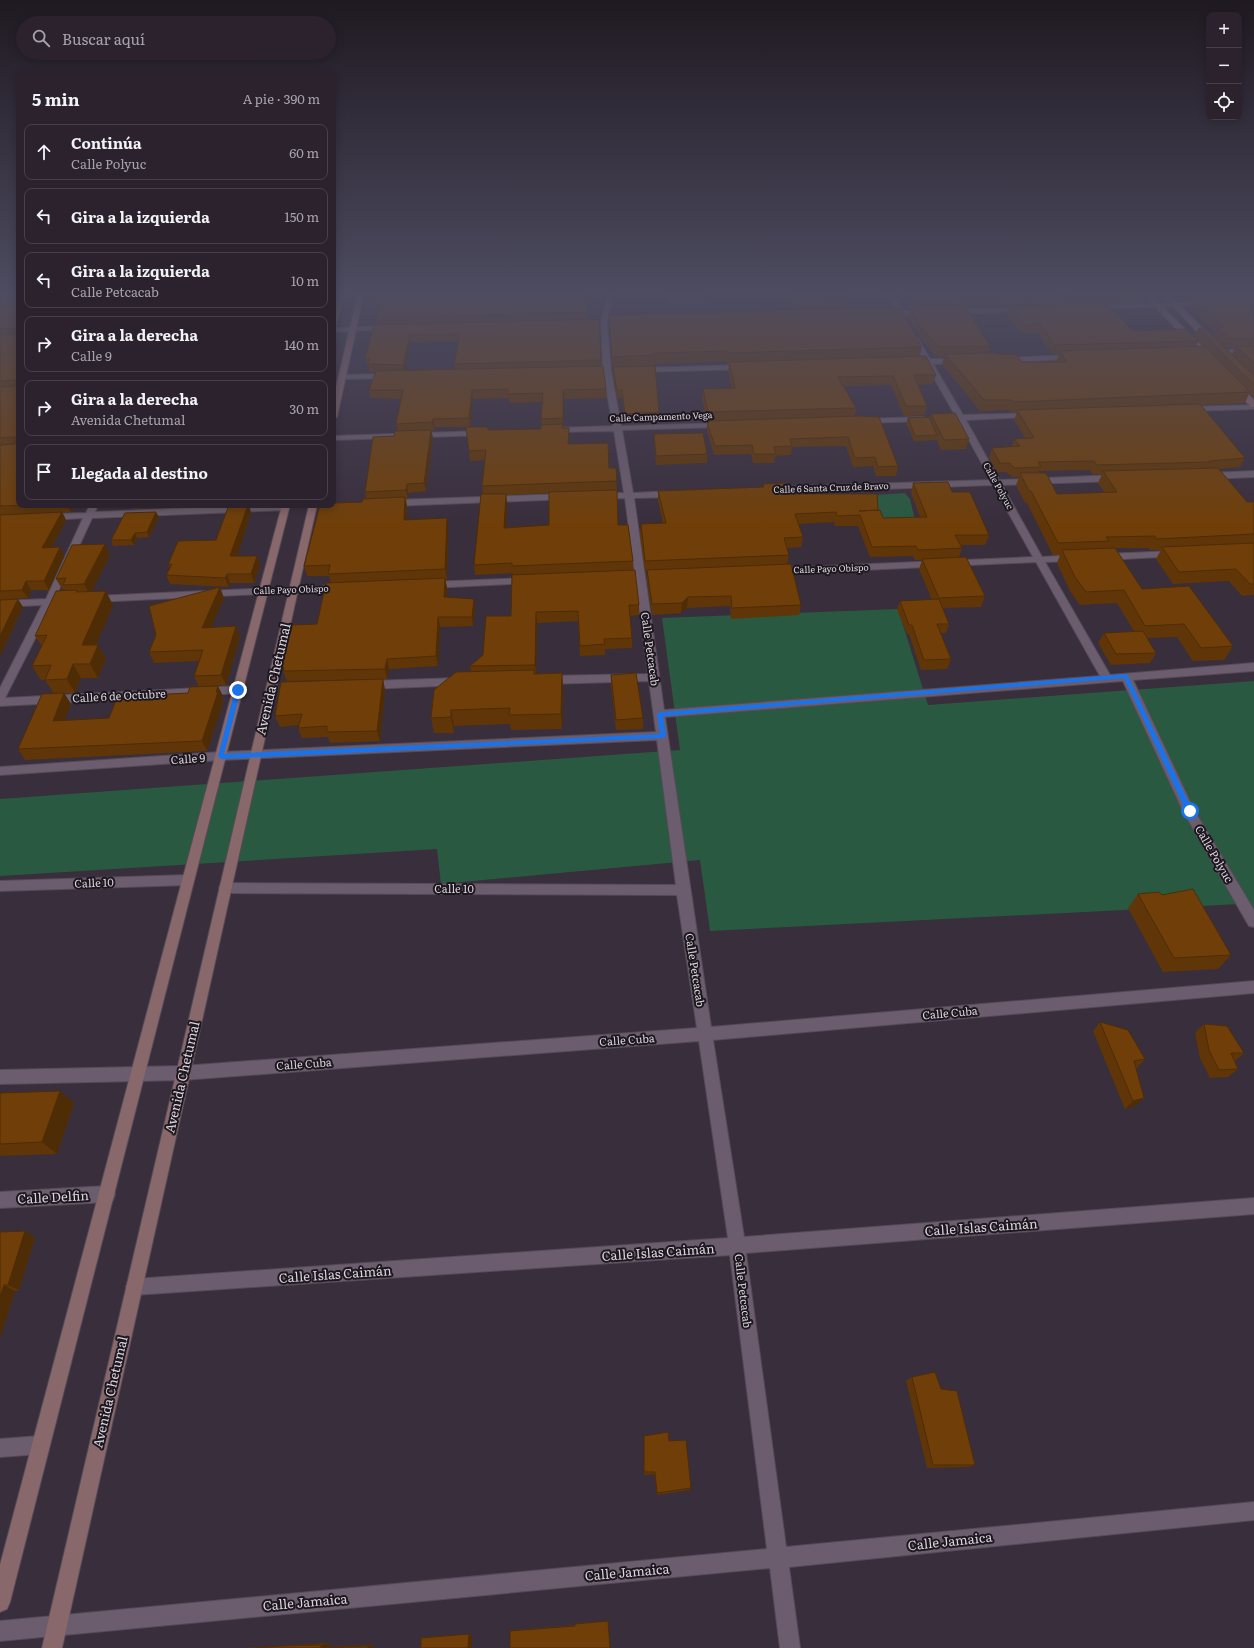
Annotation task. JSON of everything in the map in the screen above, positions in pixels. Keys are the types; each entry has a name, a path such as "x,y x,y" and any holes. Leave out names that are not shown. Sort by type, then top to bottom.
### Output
{"main road":[{"path":"336,403 344,370"},
{"path":"1234,384 1254,406"},
{"path":"0,1602 285,508"},
{"name":"Avenida Chetumal","path":"52,1648 225,888 256,756 275,687 293,590 314,508"}],"street":[{"name":"Calle Petcacab","path":"607,370 629,495 683,890 737,1246 790,1648"},
{"name":"Calle Polyuc","path":"932,370 961,418 1039,560 1107,678"},
{"path":"342,377 397,376"},
{"path":"1175,410 1254,406"},
{"path":"857,421 1040,415"},
{"name":"Calle Campamento Vega","path":"547,431 730,425"},
{"path":"336,438 491,432"},
{"path":"1202,476 1254,474"},
{"name":"Calle 6 Santa Cruz de Bravo","path":"765,490 1123,478"},
{"path":"589,497 685,493"},
{"path":"384,504 574,497"},
{"path":"0,698 49,602 92,508"},
{"path":"37,517 242,508"},
{"path":"1095,557 1182,553"},
{"name":"Calle Payo Obispo","path":"767,571 1079,558"},
{"path":"419,585 537,580"},
{"name":"Calle Payo Obispo","path":"0,604 348,588"},
{"path":"660,714 1254,667"},
{"name":"Calle Polyuc","path":"1126,676 1190,811 1254,922"},
{"path":"535,680 655,677"},
{"path":"359,685 471,682"},
{"name":"Calle 6 de Octubre","path":"0,702 238,690"},
{"name":"Calle 9","path":"0,771 221,756 256,756 663,736"},
{"name":"Calle 10","path":"0,886 188,880"},
{"name":"Calle 10","path":"225,888 683,890"},
{"name":"Calle Cuba","path":"0,1077 183,1072 704,1034 1254,988"},
{"name":"Calle Delfin","path":"0,1200 106,1194"},
{"name":"Calle Islas Caimán","path":"134,1287 737,1246 1254,1206"},
{"path":"0,1448 40,1445"},
{"name":"Calle Jamaica","path":"0,1631 777,1558 1254,1510"}],"green space":[{"path":"905,493 910,499 915,520 885,521 873,508 876,495"},
{"path":"898,609 928,705 1254,681 1254,926 1240,904 710,931 700,860 441,884 437,849 0,876 0,799 680,750 662,618"}],"building":[{"path":"0,370 16,370 16,385 15,380 0,381"},
{"path":"604,370 606,389 563,390 563,418 541,419 543,393 508,394 508,389 472,390 469,418 433,419 432,422 396,424 403,390 369,390 376,371"},
{"path":"614,370 655,370 659,412 625,414 622,390 617,390"},
{"path":"731,370 933,370 936,375 914,375 927,406 906,406 893,376 838,377 856,408 708,412 703,389 735,388"},
{"path":"958,370 1228,370 1250,392 1014,402 1012,400 984,400"},
{"path":"1239,370 1248,370 1254,376 1254,385"},
{"path":"16,385 16,439 15,437 0,438 0,387"},
{"path":"1200,404 1245,458 1209,461 1210,462 1097,465 1094,461 1038,462 1041,467 1015,468 1009,463 1000,463 992,449 1020,446 1014,439 1034,438 1017,410"},
{"path":"955,413 969,439 944,440 931,414"},
{"path":"860,416 879,417 898,466 878,467 875,457 855,458 848,437 790,439 792,446 774,447 776,454 754,454 752,445 715,446 707,423 710,421"},
{"path":"929,417 937,435 915,436 908,418"},
{"path":"563,424 562,428 569,428 568,444 608,443 609,468 616,468 617,481 482,486 486,450 469,451 466,427 488,427 488,430 541,429 541,425"},
{"path":"431,430 424,483 407,484 406,490 365,492 373,437 394,436 395,431"},
{"path":"703,433 707,454 656,456 654,434"},
{"path":"16,439 16,506 0,506 0,445 15,444"},
{"path":"1218,468 1247,502 1254,502 1254,534 1156,539 1155,536 1106,537 1109,541 1058,543 1020,473 1046,473 1057,494 1117,492 1103,471"},
{"path":"948,482 952,492 970,492 989,535 955,535 962,548 918,550 916,546 872,547 860,515 837,516 836,512 795,514 803,537 784,538 789,555 645,561 641,524 666,523 658,491 764,487 763,484 784,483 788,494 877,494 878,510 859,511 880,510 883,518 927,517 913,483"},
{"path":"617,490 618,525 628,525 633,561 512,566 512,563 474,565 481,494 506,494 504,528 549,525 549,492"},
{"path":"405,497 404,520 447,518 445,569 328,574 330,565 304,566 319,508 336,508 336,503 362,502 363,499"},
{"path":"228,508 247,508 230,556 257,556 251,574 227,574 225,578 166,575 172,564 168,565 178,541 216,540"},
{"path":"62,512 42,548 60,547 44,581 26,581 22,590 0,591 0,515"},
{"path":"156,512 147,532 135,533 131,540 111,540 125,513"},
{"path":"1254,543 1254,584 1250,584 1236,569 1179,572 1162,547"},
{"path":"105,544 84,584 63,585 66,578 56,579 72,545"},
{"path":"1115,548 1142,589 1189,586 1233,646 1201,648 1184,624 1145,626 1124,590 1086,592 1075,577 1062,550"},
{"path":"966,557 985,596 939,598 922,559"},
{"path":"791,564 801,605 732,608 731,596 688,597 682,603 652,604 647,570"},
{"path":"635,570 639,605 629,605 632,638 604,639 605,644 580,646 578,611 536,612 535,665 470,666 483,655 486,616 511,616 512,575"},
{"path":"445,578 444,597 474,599 472,617 438,617 436,656 387,659 385,669 283,671 284,667 282,668 291,625 317,624 326,583"},
{"path":"220,587 202,628 236,626 221,675 194,676 203,650 149,652 156,635 149,606"},
{"path":"77,590 76,592 106,591 82,645 98,645 90,664 73,664 67,679 45,680 51,665 32,666 47,635 35,636 56,591"},
{"path":"18,599 0,636 0,600"},
{"path":"939,599 949,624 937,624 951,659 924,660 912,625 909,625 900,601"},
{"path":"1143,631 1156,653 1116,654 1104,633"},
{"path":"534,670 534,674 562,673 561,714 509,715 510,708 451,710 451,717 431,718 434,690 456,672"},
{"path":"636,673 643,718 616,720 611,675"},
{"path":"383,679 377,731 327,732 327,726 298,728 302,714 275,716 281,682"},
{"path":"218,686 216,692 218,692 202,741 18,749 42,694 64,693 53,721 109,718 117,698 167,696 168,694 188,693 190,687"},
{"path":"1193,889 1231,955 1174,958 1138,894 1159,892 1162,895"},
{"path":"1100,1022 1128,1030 1145,1059 1134,1061 1144,1098 1133,1101"},
{"path":"1204,1024 1227,1026 1244,1053 1231,1053 1238,1069 1219,1070 1209,1050"},
{"path":"60,1091 42,1142 0,1144 0,1093"},
{"path":"25,1231 8,1285 4,1285 0,1297 0,1232"},
{"path":"935,1372 941,1389 957,1391 975,1465 933,1465 912,1377"},
{"path":"668,1432 669,1441 686,1440 691,1488 657,1493 655,1472 644,1472 644,1436"},
{"path":"608,1621 610,1648 510,1648 510,1631 575,1626 575,1624"},
{"path":"469,1634 468,1648 421,1648 421,1638"},
{"path":"321,1645 321,1648 256,1648 281,1646"},
{"path":"368,1646 368,1648 323,1648"}],"route":[{"path":"238,690 221,756 256,756 663,736 660,714 1126,676 1190,811"}]}
